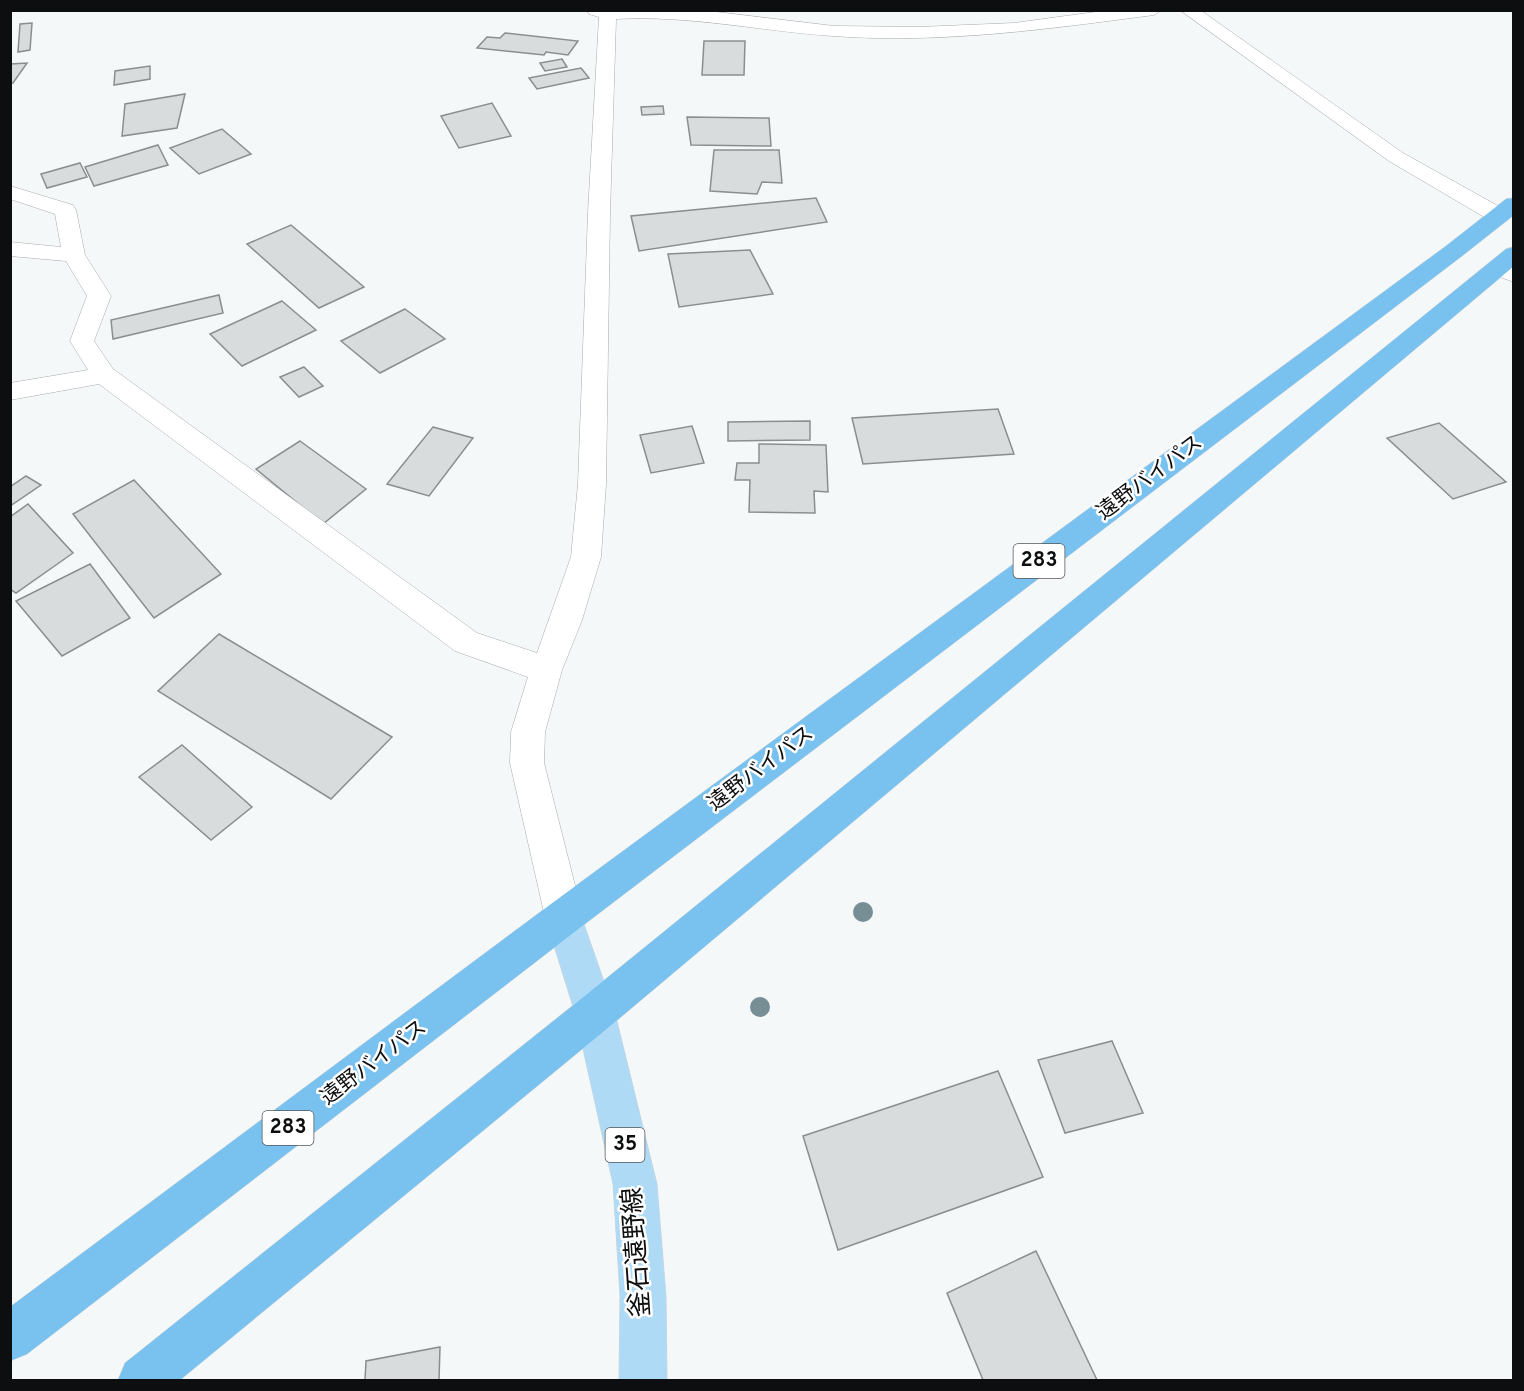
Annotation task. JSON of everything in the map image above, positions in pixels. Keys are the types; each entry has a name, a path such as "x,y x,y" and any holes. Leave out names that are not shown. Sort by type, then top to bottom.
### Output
{"highway":[{"name":"遠野バイパス","path":"10,1337 564,916 1506,210"},
{"path":"142,1380 595,1013 1508,266"}],"main road":[{"name":"釜石遠野線","path":"564,916 595,1013 635,1184 643,1296 643,1380"}],"street":[{"path":"564,916 527,763 528,732 546,670 566,620 586,557 592,484 604,12 648,12 742,19 834,31 920,32 1014,28 1154,10"},
{"path":"1188,10 1396,157 1506,210"},
{"path":"10,192 65,210 74,255 99,297 82,341 104,375 465,642 546,670"},
{"path":"10,249 74,255"},
{"path":"10,392 104,375"}],"building":[{"path":"32,23 30,50 18,52 20,24"},
{"path":"505,33 578,41 568,55 546,52 544,55 477,48 487,37 500,38"},
{"path":"704,41 745,41 744,75 702,75"},
{"path":"562,59 567,67 545,71 540,63"},
{"path":"27,63 13,83 10,83 10,64"},
{"path":"150,66 150,79 114,85 115,71"},
{"path":"581,68 589,78 537,89 529,78"},
{"path":"185,94 177,128 122,136 125,104"},
{"path":"492,103 511,136 459,148 441,116"},
{"path":"663,106 664,114 642,115 641,107"},
{"path":"687,117 769,118 771,146 691,145"},
{"path":"222,129 251,154 199,174 170,148"},
{"path":"158,145 168,165 94,186 85,167"},
{"path":"714,150 779,150 782,183 762,182 757,194 710,191"},
{"path":"80,163 87,177 47,188 41,174"},
{"path":"816,198 827,222 639,251 631,216"},
{"path":"291,225 364,287 319,308 247,244"},
{"path":"750,250 773,294 679,307 668,254"},
{"path":"219,295 223,313 113,339 111,320"},
{"path":"282,301 316,330 242,366 210,334"},
{"path":"405,309 445,339 380,373 341,341"},
{"path":"304,367 323,386 299,397 280,377"},
{"path":"998,409 1014,454 863,464 852,418"},
{"path":"810,421 810,440 728,441 728,422"},
{"path":"1439,423 1506,482 1453,499 1387,438"},
{"path":"692,426 704,463 651,473 640,435"},
{"path":"433,427 473,438 429,496 387,484"},
{"path":"300,441 366,489 323,524 256,469"},
{"path":"759,444 826,445 828,492 814,491 815,513 749,512 750,480 735,480 737,463 759,463"},
{"path":"26,476 41,485 10,506 10,487"},
{"path":"134,480 221,574 154,618 73,514"},
{"path":"28,504 73,553 16,593 10,589 10,517"},
{"path":"90,564 130,618 62,656 16,601"},
{"path":"219,634 392,737 331,799 158,691"},
{"path":"182,745 252,807 211,840 139,777"},
{"path":"1112,1041 1143,1113 1065,1133 1038,1060"},
{"path":"998,1071 1043,1177 838,1250 803,1136"},
{"path":"1036,1251 1097,1380 983,1380 947,1293"},
{"path":"440,1347 439,1380 365,1380 366,1361"}]}
